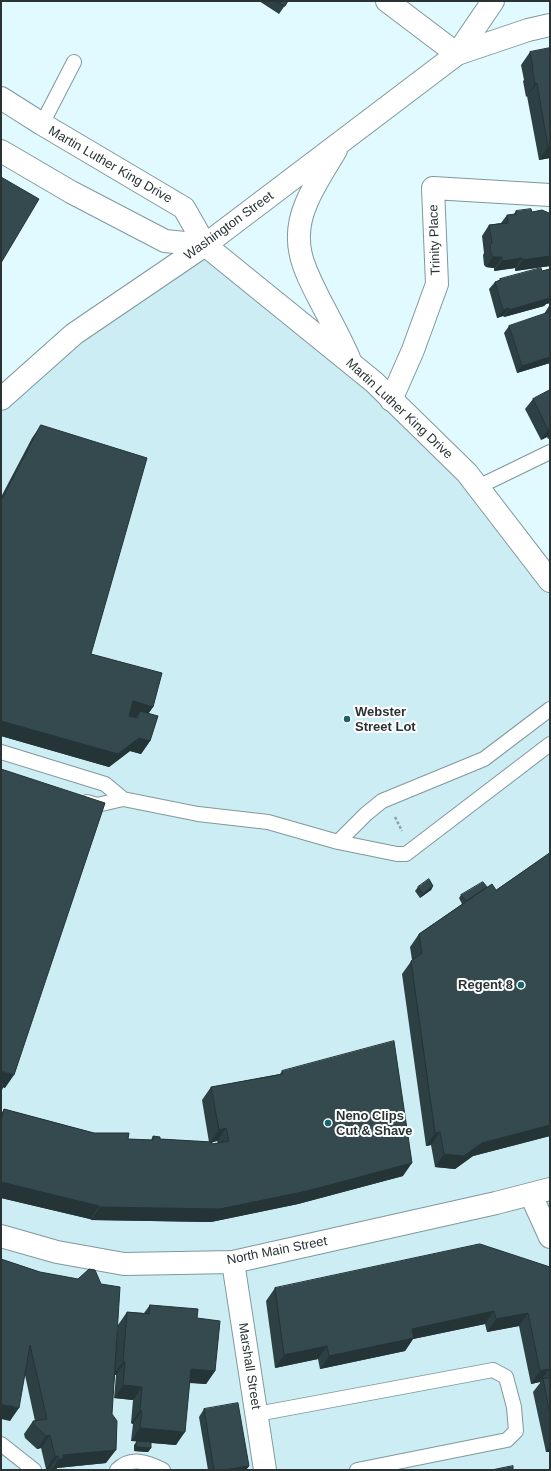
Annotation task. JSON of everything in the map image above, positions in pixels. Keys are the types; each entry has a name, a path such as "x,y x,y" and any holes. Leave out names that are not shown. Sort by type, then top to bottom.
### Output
{"main road":[{"path":"387,1 457,54"},
{"path":"457,54 493,1"},
{"path":"457,54 528,30 550,25"},
{"name":"Washington Street","path":"1,399 74,334 205,245 457,54"},
{"name":"Martin Luther King Drive","path":"1,98 184,208 205,245 374,382 467,473 548,574"},
{"path":"340,143 306,204 301,222 299,244 306,273 354,366"},
{"path":"1,151 71,192 165,241 205,245"},
{"name":"Trinity Place","path":"392,400 421,331 437,284 433,188 550,195"},
{"path":"540,1192 550,1237"},
{"name":"North Main Street","path":"1,1236 57,1252 124,1264 233,1262 540,1192"},
{"name":"Marshall Street","path":"233,1262 265,1470"}],"lane":[{"path":"42,124 74,62"},
{"path":"478,487 550,452"},
{"path":"338,842 366,814 382,801 484,759 550,709"},
{"path":"1,752 105,784 123,798 198,814 268,822 338,842 397,854 406,854 550,744"},
{"path":"75,798 97,805 123,798"},
{"path":"256,1414 493,1370 506,1377 514,1407 516,1431 508,1440 357,1470"},
{"path":"1,1444 34,1470"},
{"path":"117,1470 123,1464 131,1461 152,1464 163,1470"}],"path":[{"path":"393,814 402,831"}],"shaded area":[{"path":"205,245 374,382 550,580 550,1470 1,1470 1,399"}],"building":[{"path":"276,1 288,1 285,6"},
{"path":"550,48 550,147 548,147 530,52"},
{"path":"1,177 39,199 1,263"},
{"path":"531,209 532,212 542,210 549,213 550,256 502,261 502,257 493,257 491,254 490,245 492,243 489,225 508,223 507,215 516,214 516,211"},
{"path":"541,268 542,271 550,269 550,298 509,310 509,308 503,310 495,282 501,280 500,279"},
{"path":"550,312 550,357 522,366 509,326"},
{"path":"550,390 550,429 548,430 533,399"},
{"path":"41,425 147,458 91,654 162,673 153,707 133,701 129,716 137,718 140,711 158,716 150,741 139,738 118,754 1,721 1,501"},
{"path":"1,769 105,803 14,1075 1,1071"},
{"path":"550,853 550,1125 482,1143 464,1156 444,1154 440,1132 435,1133 411,961 422,953 419,934 492,884 496,890"},
{"path":"429,879 433,886 423,894 418,887"},
{"path":"483,882 487,887 466,901 461,895"},
{"path":"394,1041 412,1163 307,1191 220,1209 100,1207 1,1182 1,1121 4,1109 94,1133 129,1133 128,1139 153,1140 153,1136 160,1137 160,1139 212,1142 212,1144 229,1141 226,1128 219,1130 211,1087 283,1074 282,1071"},
{"path":"1,1082 4,1083 1,1092"},
{"path":"480,1244 550,1267 550,1375 549,1369 540,1371 528,1313 496,1319 494,1311 412,1329 414,1338 329,1356 327,1346 284,1355 275,1288"},
{"path":"1,1259 40,1272 78,1279 89,1269 95,1270 101,1284 120,1287 112,1414 117,1421 116,1450 63,1455 63,1459 59,1459 58,1456 55,1456 50,1435 46,1436 34,1425 33,1421 47,1419 30,1345 19,1408 1,1404"},
{"path":"150,1305 198,1309 197,1318 220,1321 215,1371 191,1369 185,1432 140,1428 142,1387 123,1385 125,1362 123,1362 127,1312 149,1314"},
{"path":"550,1378 550,1415 543,1379"},
{"path":"238,1403 249,1466 225,1470 214,1470 204,1409"},
{"path":"137,1441 151,1442 151,1448 136,1447"},
{"path":"513,1466 513,1470 492,1470"}],"place":[{"name":"Webster Street Lot","path":"347,719"},
{"name":"Regent 8","path":"521,985"},
{"name":"Neno Clips Cut & Shave","path":"328,1123"}]}
